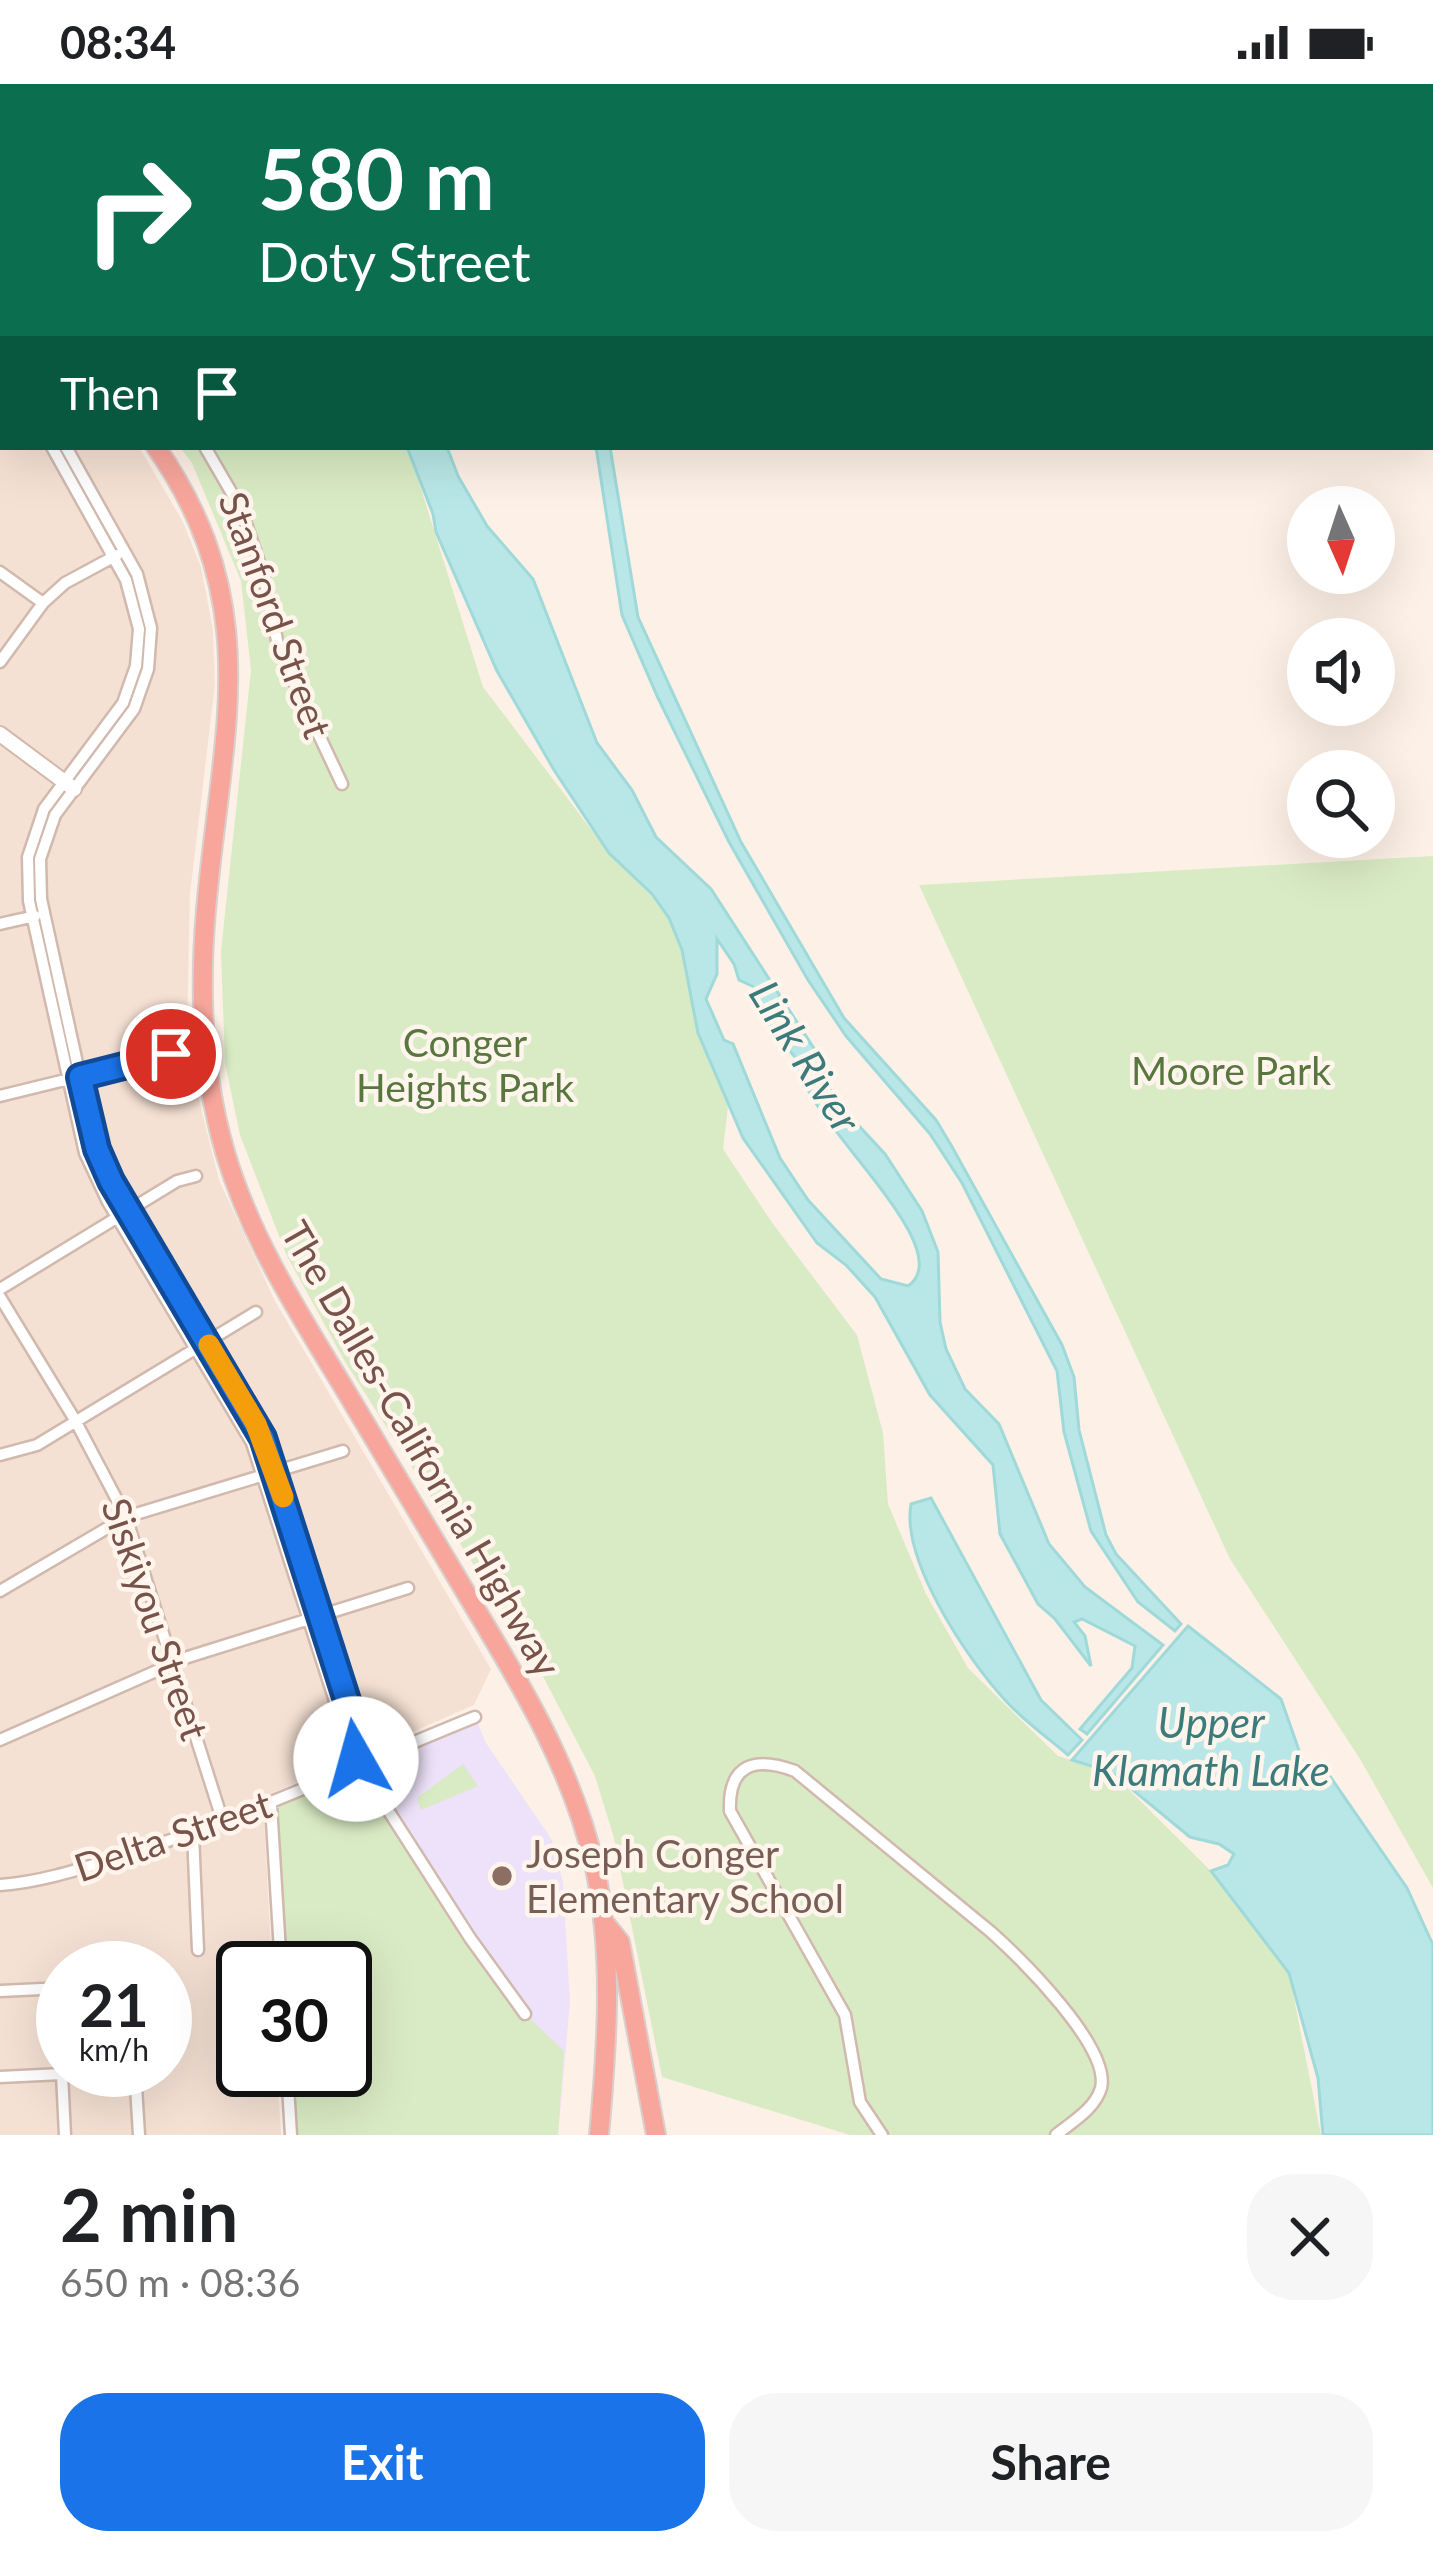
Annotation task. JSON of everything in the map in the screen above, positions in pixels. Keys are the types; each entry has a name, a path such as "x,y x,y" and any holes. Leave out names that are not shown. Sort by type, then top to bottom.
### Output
{"highway":[{"name":"The Dalles-California Highway","path":"158,450 202,528 218,576 229,644 227,738 203,971 206,1062 225,1151 271,1267 537,1712 573,1795 589,1847 603,1922 607,2002 599,2135"},
{"path":"603,1922 620,1942 656,2135"}],"street":[{"path":"54,450 119,554"},
{"path":"67,450 119,554 137,617 136,666 117,714 69,785 44,809 31,841 26,872 74,1079 123,1215 201,1345 256,1424 350,1749 391,1819 525,2014"},
{"name":"Stanford Street","path":"207,450 242,509 264,577 279,650 342,784"},
{"path":"0,662 43,604 65,584 119,554"},
{"path":"0,572 43,604"},
{"path":"0,734 69,785"},
{"path":"0,924 38,915"},
{"path":"0,1096 171,1054"},
{"path":"0,1293 177,1181 196,1176"},
{"name":"Siskiyou Street","path":"0,1293 126,1517 223,1822"},
{"path":"0,1455 37,1445 256,1312"},
{"path":"0,1592 126,1517 343,1451"},
{"path":"0,1740 173,1664 408,1588"},
{"name":"Delta Street","path":"0,1885 44,1880 193,1834 476,1717"},
{"path":"882,2135 860,2102 845,2015 730,1811 729,1791 752,1763 772,1762 795,1771 991,1931 1059,2005 1099,2060 1102,2074 1094,2104 1056,2135"},
{"path":"271,1805 279,1941"},
{"path":"193,1834 198,1950"},
{"path":"0,1991 36,1989"},
{"path":"0,2077 62,2074 65,2135"},
{"path":"137,2097 139,2135"},
{"path":"289,2097 291,2135"}],"shaded area":[{"path":"0,450 141,450 183,522 201,567 213,630 215,684 190,894 187,1026 197,1092 219,1180 275,1301 491,1669 474,1705 263,1797 271,1941 216,1941 216,2097 279,2097 281,2135 0,2135"},
{"path":"475,1717 486,1743 552,1840 563,1883 570,2002 558,2135 372,2078 372,1941 347,1941 350,1768"}],"green space":[{"name":"Conger Heights Park","path":"182,450 409,450 483,687 609,853 663,907 682,950 698,1033 728,1107 723,1149 857,1335 883,1433 888,1504 926,1594 968,1668 1058,1756 1111,1772 1211,1871 1289,1973 1321,2135 850,2135 662,2077 614,1838 595,1776 537,1665 344,1360 286,1254 240,1135 225,1063 221,951 251,670 241,581"},
{"name":"Moore Park","path":"1433,856 1433,1888 1360,1759 1230,1559 919,885"},
{"path":"361,1763 525,2014 564,2051 558,2135 291,2135 289,2097 372,2097 372,1941 279,1941 271,1805"},
{"path":"463,1764 478,1786 421,1810 417,1798"}],"water":[{"name":"Link River","path":"408,450 448,450 487,526 533,579 597,743 632,790 656,837 711,889 815,1050 834,1099 885,1154 922,1211 938,1252 940,1322 946,1349 965,1389 999,1424 1049,1544 1085,1587 1163,1645 1087,1734 1080,1729 1132,1668 1135,1646 1082,1619 1074,1622 1085,1636 1091,1666 1038,1604 1000,1534 993,1465 930,1395 875,1297 846,1265 817,1243 743,1138 698,1033 682,950 669,918 652,894 609,853 554,770 497,671 436,532","holes":["717,939 739,980 754,987 767,1023 799,1062 805,1085 914,1242 919,1268 908,1286 881,1279 808,1200 780,1158 733,1044 724,1040 706,999 717,974"]},
{"path":"596,450 610,450 638,617 741,842 844,1018 936,1120 1062,1345 1074,1377 1079,1430 1106,1535 1116,1554 1181,1624 1175,1631 1138,1602 1091,1531 1064,1432 1057,1371 962,1183 930,1134 846,1036 808,980 729,842 622,615"},
{"path":"931,1498 1041,1700 1082,1740 1068,1755 1005,1700 940,1608 926,1580 911,1527 911,1504"},
{"name":"Upper Klamath Lake","path":"1188,1626 1281,1699 1310,1782 1327,1772 1407,1888 1433,1945 1433,2135 1323,2135 1318,2078 1289,1973 1211,1871 1228,1865 1234,1854 1219,1844 1190,1837 1111,1772 1072,1760"}],"slow traffic":[{"path":"209,1345 256,1424 283,1497"}],"place":[{"name":"Joseph Conger Elementary School","path":"502,1876"}],"route":[{"path":"171,1054 80,1077 92,1132 111,1181 263,1438 361,1744 361,1763 356,1759"}]}
